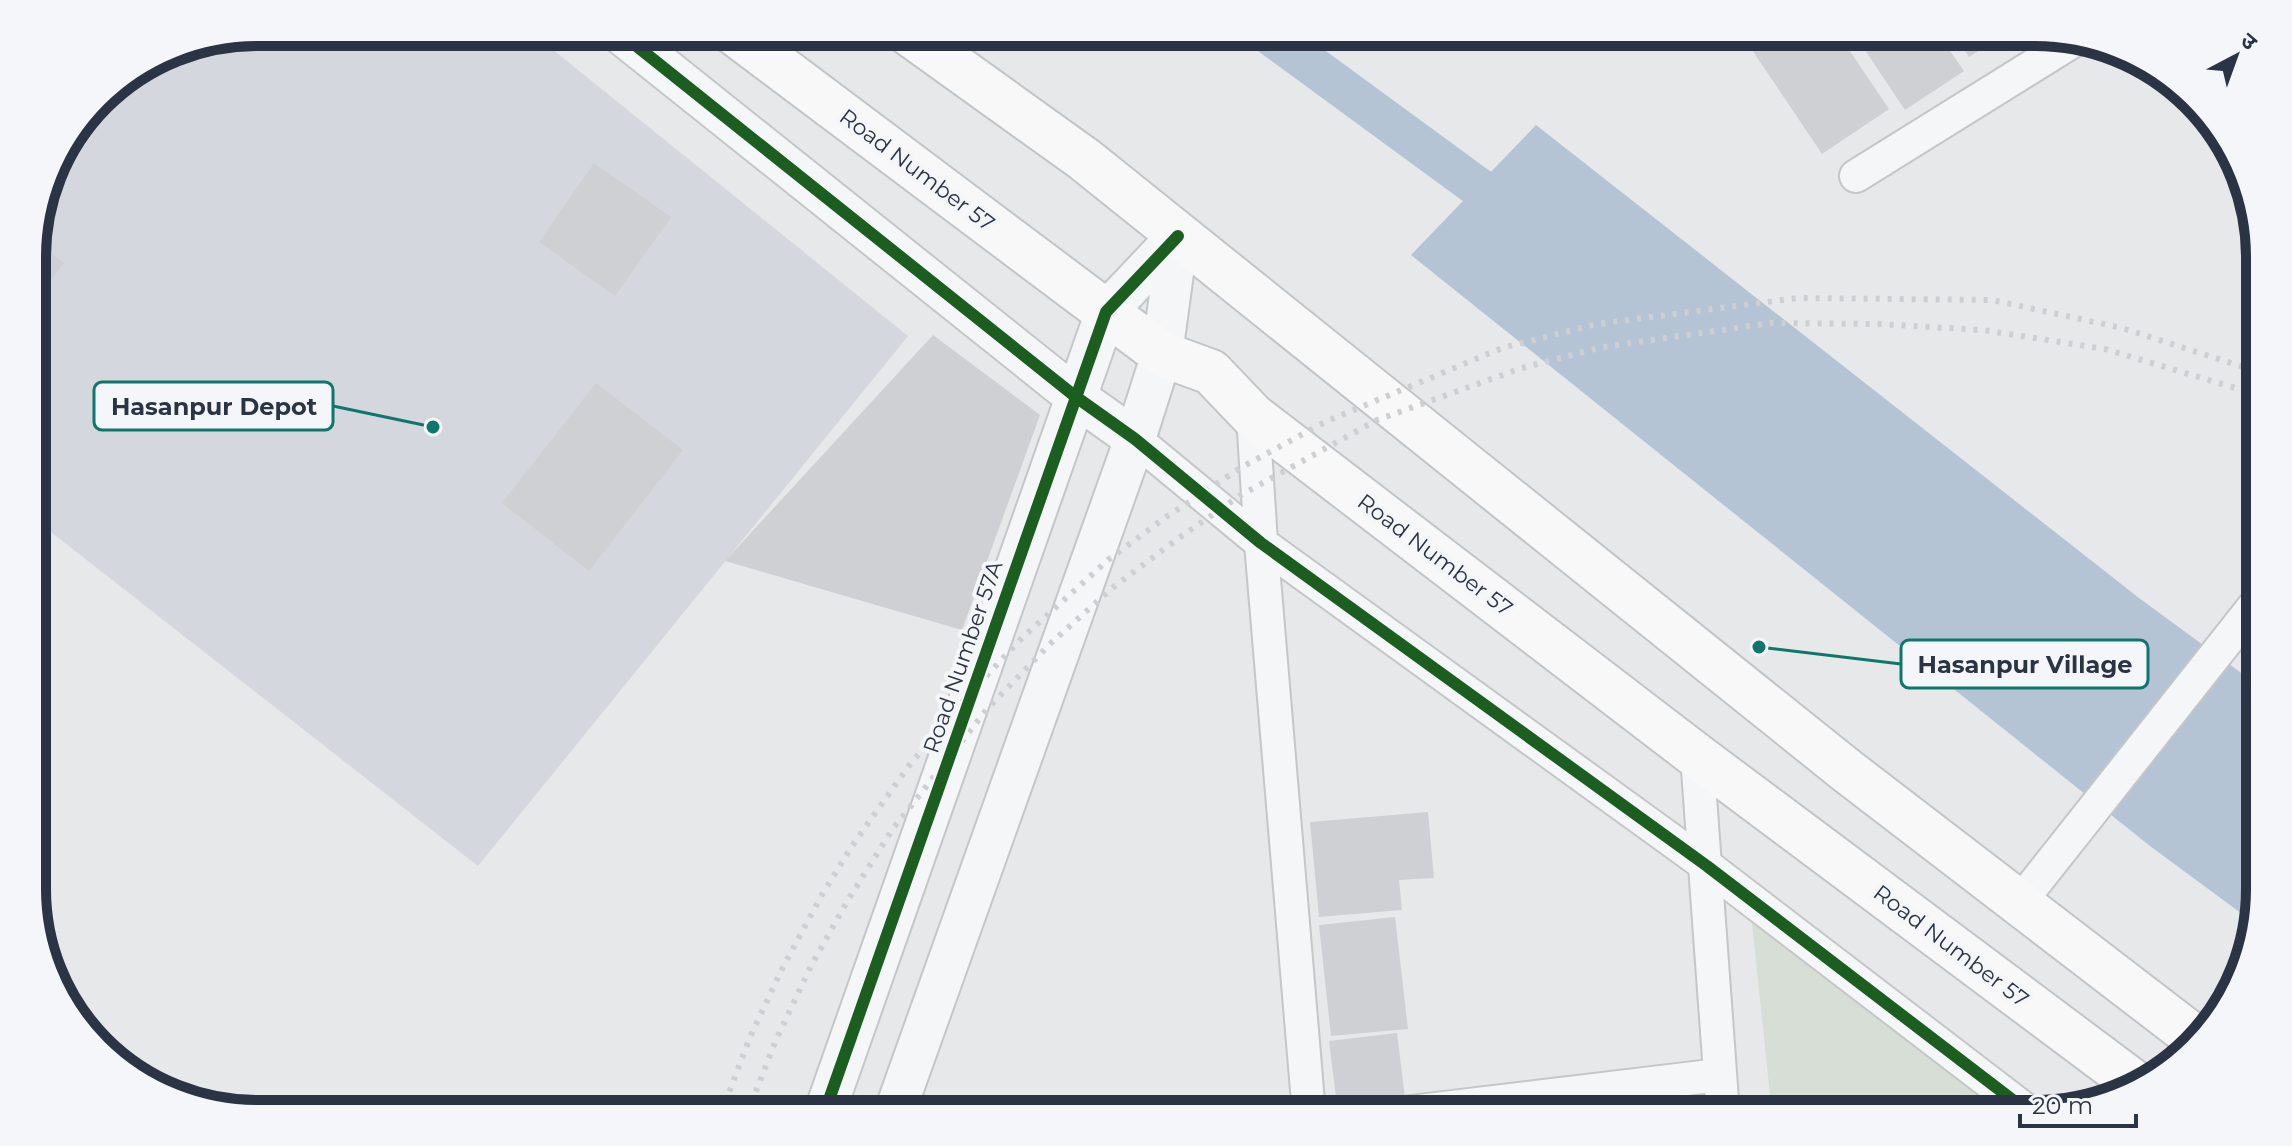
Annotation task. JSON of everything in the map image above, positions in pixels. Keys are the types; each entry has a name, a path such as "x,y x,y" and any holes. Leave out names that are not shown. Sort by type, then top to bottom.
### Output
{"main road":[{"name":"Road Number 57","path":"752,46 1162,354 1211,372 1253,416 1697,756 2128,1078"},
{"path":"927,46 1084,159 1846,770 2189,1033"}],"street":[{"path":"637,46 1076,397 1135,439 1261,543 1707,866 2013,1100"},
{"path":"1856,176 2062,48"},
{"path":"899,1100 1135,439 1162,354 1178,236"},
{"name":"Road Number 57A","path":"829,1100 1106,312 1178,236"},
{"path":"1253,416 1308,1100"},
{"path":"2020,902 2246,616"},
{"path":"1697,756 1722,1100"},
{"path":"1511,1100 1719,1075"}],"shaded area":[{"path":"257,46 548,46 908,336 478,866 46,528 46,243 53,202 68,164 82,140 108,108 140,82 189,57 216,50"},
{"path":"1749,894 1997,1100 1771,1100"}],"water":[{"path":"1536,125 2139,598 2246,676 2244,915 2150,846 1411,255"}],"building":[{"path":"1749,46 1846,46 1889,109 1822,154"},
{"path":"1862,46 1947,46 1964,71 1905,110"},
{"path":"1962,46 1986,46 1969,57"},
{"path":"594,163 671,217 615,296 539,242"},
{"path":"46,249 64,263 46,287"},
{"path":"933,335 1040,415 962,630 725,561"},
{"path":"596,383 683,450 589,571 502,503"},
{"path":"1428,812 1434,878 1399,880 1402,910 1319,917 1310,822"},
{"path":"1395,917 1408,1029 1331,1036 1319,925"},
{"path":"1397,1033 1405,1098 1336,1100 1329,1041"}],"waterway":[{"path":"1285,46 1520,218"}],"railway":[{"path":"726,1100 750,1037 820,898 852,846 908,767 959,705 1022,638 1108,560 1242,467 1325,422 1502,348 1597,324 1798,298 1992,300 2122,328 2246,368"},
{"path":"752,1100 776,1040 811,966 848,900 892,830 988,708 1051,643 1111,589 1176,540 1241,495 1377,420 1522,368 1603,347 1771,323 1878,324 1983,330 2105,349 2246,391"}],"cycle path":[{"path":"637,46 1076,397 1135,439 1261,543 1707,866 2013,1100"},
{"path":"829,1100 1106,312 1178,236"}],"place":[{"name":"Hasanpur Depot","path":"433,427"},
{"name":"Hasanpur Village","path":"1759,647"}]}
